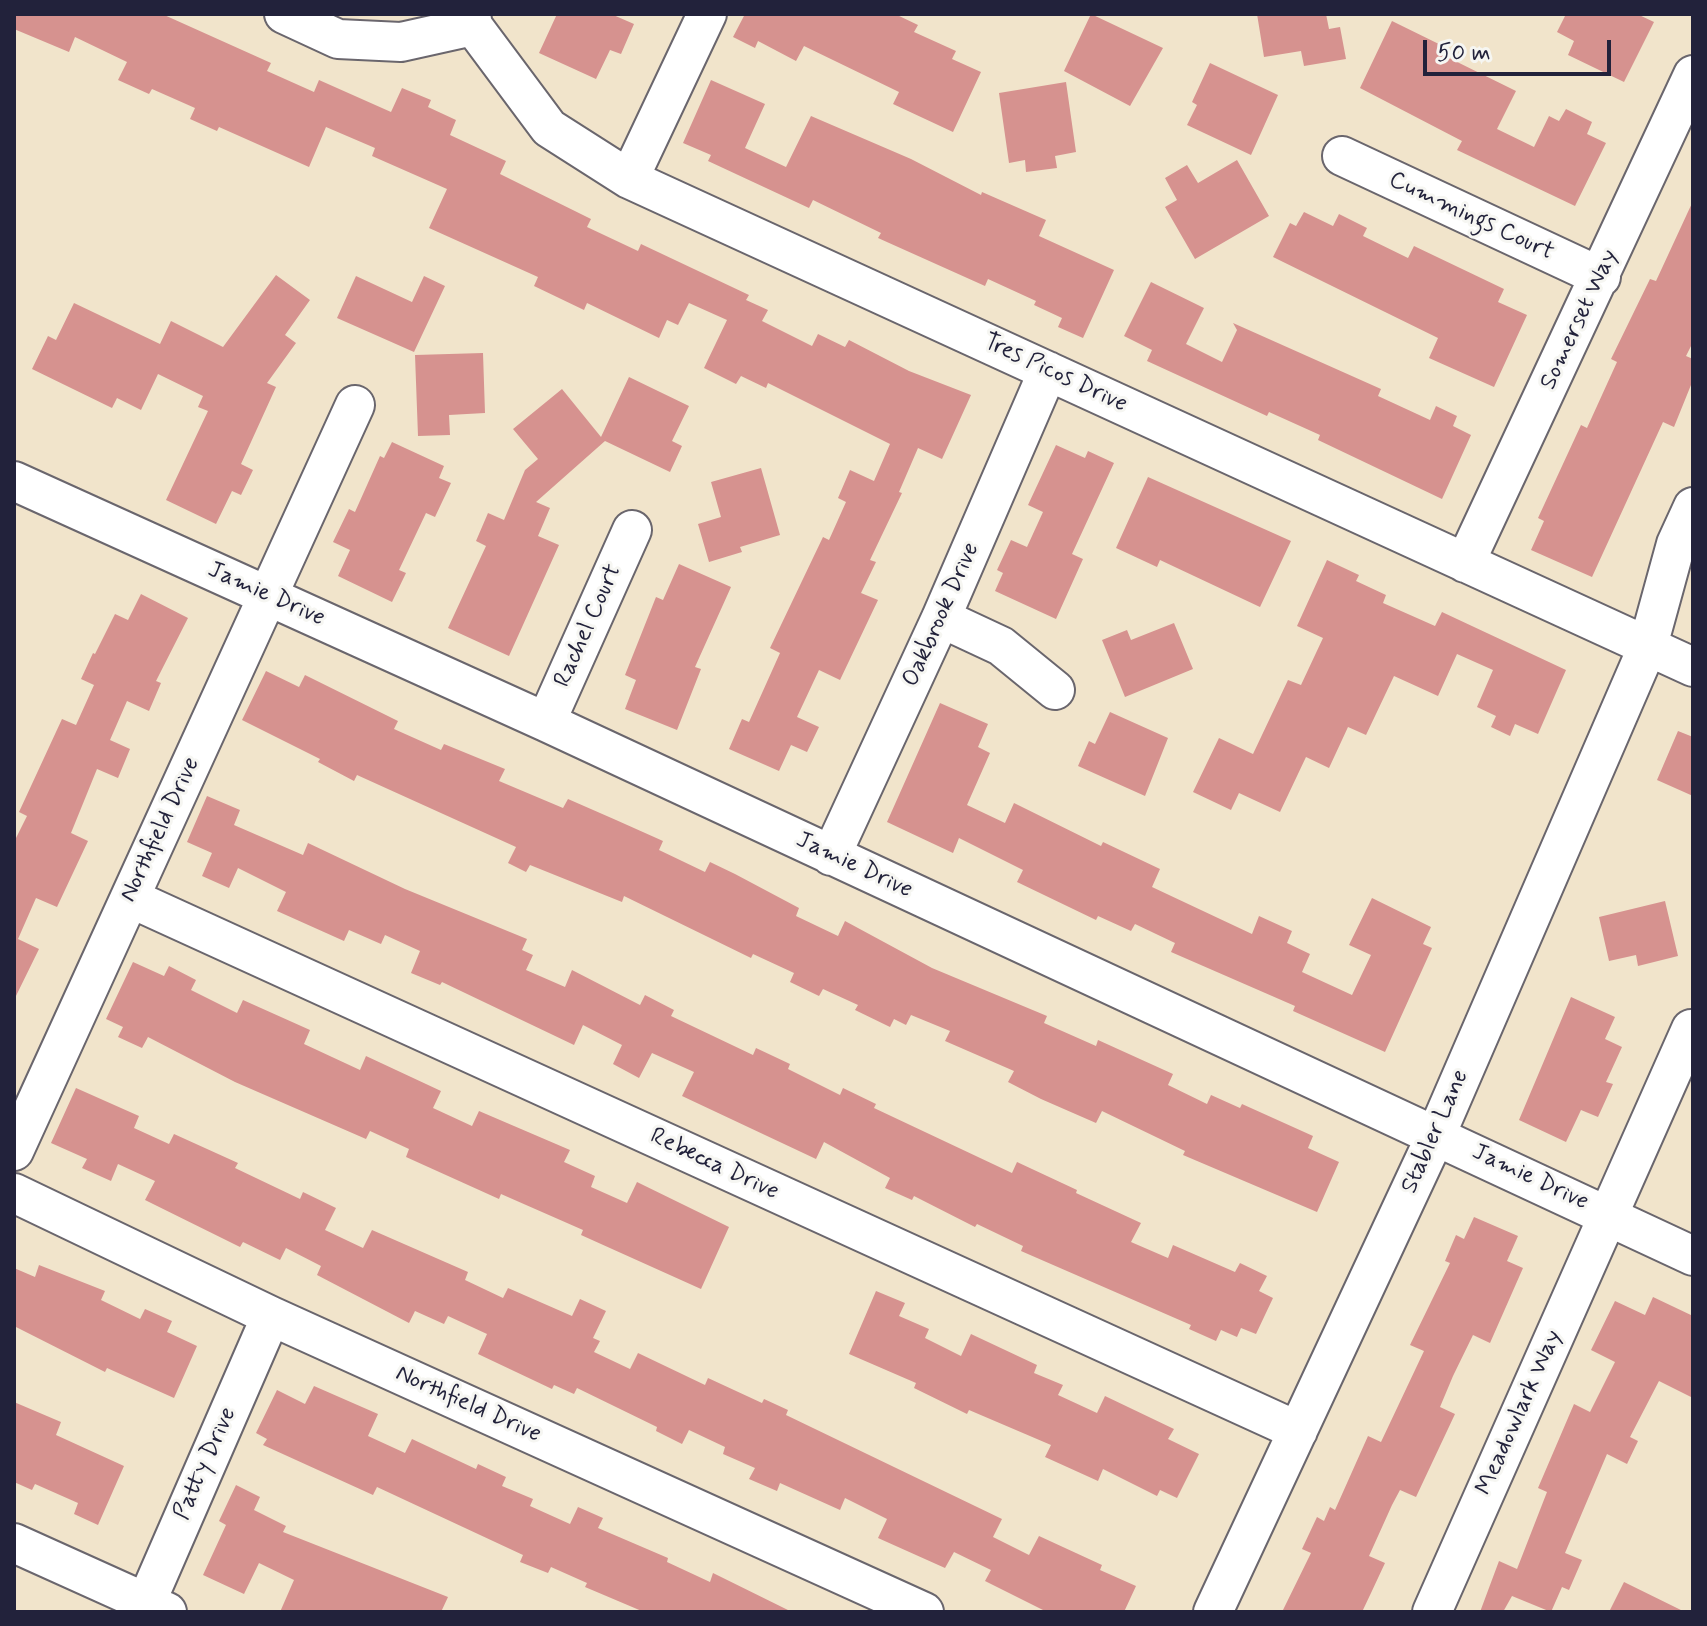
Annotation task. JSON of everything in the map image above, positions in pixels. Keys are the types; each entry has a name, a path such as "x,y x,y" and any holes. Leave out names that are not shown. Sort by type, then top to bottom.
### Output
{"street":[{"path":"284,14 338,39 401,42 472,20"},
{"path":"629,179 707,14"},
{"name":"Tres Picos Drive","path":"472,20 549,128 629,179 1693,667"},
{"name":"Somerset Way","path":"1465,563 1693,75"},
{"name":"Cummings Court","path":"1342,156 1601,277"},
{"name":"Oakbrook Drive","path":"831,856 941,618 1048,371"},
{"name":"Northfield Drive","path":"14,1151 355,405"},
{"name":"Jamie Drive","path":"14,481 546,722 1693,1256"},
{"name":"Stabler Lane","path":"1213,1612 1436,1135 1648,646 1676,544 1693,507"},
{"name":"Rachel Court","path":"546,722 632,530"},
{"name":"Stabler Lane","path":"1648,646 1693,579"},
{"path":"941,618 1001,646 1055,690"},
{"name":"Rebecca Drive","path":"130,898 1298,1431"},
{"name":"Meadowlark Way","path":"1432,1612 1691,1029"},
{"name":"Northfield Drive","path":"14,1193 271,1316 924,1612"},
{"name":"Patty Drive","path":"152,1609 271,1316"},
{"path":"14,1543 152,1609"}],"building":[{"path":"14,14 162,14 271,63 267,71 314,92 319,80 391,112 402,88 431,100 428,107 456,120 450,135 506,161 500,174 591,219 587,227 638,251 641,244 749,295 746,300 768,310 762,321 812,346 818,334 845,347 849,340 909,371 971,395 942,459 918,448 899,492 902,493 870,560 876,562 861,593 878,600 840,680 819,670 797,717 819,727 807,752 791,745 779,771 729,749 742,719 749,722 780,653 770,648 823,537 829,540 846,502 838,498 850,470 874,481 890,444 768,383 766,388 741,376 736,384 704,368 727,320 689,303 678,325 667,320 659,338 587,303 584,310 534,286 538,277 429,228 447,189 372,156 375,148 326,127 309,167 219,127 217,131 190,119 195,108 152,89 149,94 118,80 127,62 75,37 69,52 14,29"},
{"path":"557,14 611,14 634,24 621,54 610,50 596,79 539,53"},
{"path":"745,14 895,14 918,25 914,32 956,51 952,59 981,72 953,132 893,104 899,92 804,46 796,61 758,41 755,48 733,37"},
{"path":"1091,14 1163,48 1130,106 1064,71"},
{"path":"1257,14 1326,14 1329,29 1340,27 1346,59 1304,66 1301,51 1264,57"},
{"path":"1566,14 1637,14 1654,22 1624,82 1568,55 1574,41 1557,32"},
{"path":"1392,21 1449,49 1445,56 1516,91 1497,129 1534,147 1549,116 1559,121 1566,109 1592,122 1587,134 1606,143 1575,206 1457,150 1462,141 1360,88"},
{"path":"1210,63 1278,95 1251,155 1187,125 1197,105 1192,102"},
{"path":"711,80 765,104 745,148 786,167 811,116 911,159 981,195 982,192 1046,220 1039,236 1114,270 1083,338 1058,327 1062,318 1034,305 1036,301 988,279 985,286 878,238 881,233 813,200 809,208 708,161 711,155 683,143"},
{"path":"1066,82 1076,152 1055,156 1057,168 1026,172 1025,160 1009,163 999,93"},
{"path":"1237,160 1269,216 1195,259 1165,207 1177,200 1165,178 1187,165 1198,183"},
{"path":"1693,201 1693,342 1686,356 1693,359 1693,380 1674,427 1663,422 1592,577 1531,550 1544,521 1538,518 1581,425 1587,428 1617,362 1611,359 1650,279 1656,281"},
{"path":"1304,212 1333,226 1339,214 1367,228 1363,236 1408,258 1414,246 1504,289 1498,302 1527,315 1494,387 1429,358 1438,338 1273,257 1290,223 1296,226"},
{"path":"276,275 310,300 285,335 296,343 267,383 276,387 241,464 253,470 241,495 232,491 216,524 166,500 208,411 198,407 203,396 158,374 141,410 117,398 112,408 32,369 48,336 56,340 74,303 160,344 171,321 223,347"},
{"path":"356,276 412,302 424,276 445,286 414,352 337,318"},
{"path":"1151,282 1204,308 1186,344 1222,362 1237,330 1233,323 1381,389 1378,396 1430,420 1436,406 1457,416 1453,426 1471,435 1442,499 1318,440 1320,435 1269,412 1267,416 1147,361 1152,350 1124,336"},
{"path":"483,353 485,413 449,415 450,435 418,436 415,355"},
{"path":"629,377 689,406 672,441 682,446 670,472 605,441 536,502 550,508 538,536 559,545 509,656 448,628 486,546 476,541 488,513 504,520 525,470 538,459 513,429 562,389 601,437"},
{"path":"392,442 444,466 439,478 451,483 435,517 426,513 399,570 406,573 392,602 338,576 350,550 333,542 349,509 355,512 380,456 384,458"},
{"path":"1056,445 1085,458 1088,451 1114,463 1072,554 1083,559 1056,619 995,591 1003,573 997,570 1011,540 1027,547 1043,512 1028,505"},
{"path":"761,468 780,535 740,547 742,552 709,562 698,524 721,517 711,482"},
{"path":"1148,477 1291,541 1260,607 1160,560 1157,567 1116,548"},
{"path":"1327,560 1359,575 1356,581 1386,595 1383,603 1435,626 1442,612 1566,670 1538,734 1515,724 1510,736 1491,727 1496,716 1477,707 1493,670 1457,654 1438,696 1394,676 1366,735 1348,727 1329,768 1306,757 1280,812 1239,793 1231,810 1193,792 1219,738 1253,754 1288,680 1301,685 1323,638 1297,626"},
{"path":"679,564 731,587 695,667 701,669 677,730 625,709 636,680 625,675 656,597 663,600"},
{"path":"141,594 188,618 156,681 161,683 149,711 127,701 110,740 130,749 118,778 97,769 71,833 88,841 57,907 36,898 18,939 39,949 14,1000 14,842 27,816 19,812 62,719 76,725 94,685 81,679 93,653 115,614 128,620"},
{"path":"1174,623 1193,669 1125,697 1102,640 1127,630 1131,640"},
{"path":"266,671 299,687 305,675 398,721 394,729 441,750 444,744 505,769 499,781 563,808 568,799 616,820 663,841 659,850 705,872 710,862 799,908 796,916 838,936 845,921 932,968 1047,1016 1044,1023 1096,1046 1098,1040 1173,1074 1168,1085 1207,1104 1211,1095 1240,1108 1242,1104 1313,1136 1308,1148 1339,1162 1317,1212 1183,1155 1185,1151 1102,1111 1096,1123 1041,1099 1008,1082 1014,1071 945,1041 950,1031 911,1015 906,1025 894,1019 890,1027 855,1010 858,1005 823,989 819,996 790,982 794,973 753,954 751,958 624,896 622,902 530,865 526,872 508,863 516,847 357,775 354,781 318,762 320,759 242,720"},
{"path":"940,703 988,724 978,747 990,753 967,805 1005,823 1014,803 1101,846 1103,842 1160,869 1152,887 1252,934 1259,916 1292,931 1287,943 1310,954 1302,972 1352,995 1371,955 1349,945 1372,898 1431,927 1423,944 1432,948 1385,1052 1293,1011 1295,1006 1171,952 1175,943 1135,924 1131,931 1098,916 1096,920 1017,882 1023,870 959,838 953,853 887,822"},
{"path":"1110,712 1168,738 1145,796 1078,766 1089,741 1095,744"},
{"path":"1678,731 1693,737 1693,796 1657,780"},
{"path":"207,796 240,810 234,825 303,855 308,843 405,889 527,939 522,950 533,955 526,970 565,987 572,970 640,1005 645,995 674,1010 671,1016 753,1055 756,1048 790,1064 788,1069 840,1095 843,1088 876,1104 874,1108 1012,1173 1017,1162 1077,1190 1076,1193 1141,1223 1131,1242 1168,1258 1173,1245 1235,1272 1240,1263 1267,1276 1259,1291 1273,1298 1256,1334 1241,1328 1237,1337 1221,1330 1216,1341 1189,1329 1191,1325 1021,1251 1023,1246 977,1224 975,1227 914,1196 912,1200 885,1188 890,1178 824,1142 816,1159 682,1096 694,1072 652,1053 639,1078 613,1064 622,1045 583,1025 574,1045 442,982 440,985 411,973 420,951 385,935 381,944 349,930 344,941 277,911 286,892 238,868 229,888 202,876 212,853 187,842"},
{"path":"1665,901 1678,956 1638,966 1636,955 1609,961 1599,917"},
{"path":"133,962 164,976 169,966 196,980 191,990 237,1013 243,1000 310,1030 304,1044 360,1070 366,1056 441,1091 433,1108 472,1126 479,1111 570,1150 564,1162 595,1176 591,1187 627,1203 637,1182 729,1227 701,1289 581,1235 583,1230 501,1194 499,1199 406,1157 409,1149 370,1131 366,1139 235,1082 148,1037 142,1048 118,1037 123,1027 106,1019"},
{"path":"1571,997 1615,1017 1605,1039 1622,1047 1606,1082 1613,1084 1598,1117 1581,1110 1566,1142 1519,1120"},
{"path":"76,1088 139,1116 134,1128 169,1144 174,1134 238,1163 235,1168 300,1199 303,1192 336,1208 325,1230 363,1248 372,1230 468,1272 465,1280 503,1298 508,1288 572,1316 580,1299 606,1311 593,1338 600,1341 594,1352 630,1369 638,1353 705,1385 708,1378 762,1403 764,1399 788,1410 786,1415 1002,1519 993,1537 1029,1555 1039,1536 1102,1565 1100,1570 1136,1586 1124,1612 1047,1612 985,1581 991,1570 954,1552 945,1568 878,1538 887,1519 845,1498 840,1510 780,1483 777,1491 749,1479 755,1468 723,1454 725,1447 689,1430 682,1444 656,1431 657,1427 577,1388 574,1394 554,1385 552,1389 478,1354 487,1334 448,1316 444,1324 415,1311 409,1323 317,1275 321,1266 286,1248 280,1260 243,1242 240,1247 145,1200 155,1181 118,1164 111,1181 82,1168 87,1159 51,1143"},
{"path":"1474,1217 1518,1236 1507,1261 1523,1268 1490,1343 1473,1335 1453,1376 1440,1407 1455,1414 1416,1497 1400,1490 1392,1505 1369,1556 1385,1563 1362,1612 1282,1612 1311,1553 1302,1549 1317,1517 1324,1521 1330,1507 1335,1510 1368,1436 1381,1442 1424,1351 1410,1345 1450,1263 1445,1261 1456,1235 1464,1239"},
{"path":"39,1265 105,1291 101,1300 140,1319 145,1309 172,1321 167,1332 197,1346 174,1398 107,1368 105,1372 14,1326 14,1268 35,1277"},
{"path":"876,1291 905,1303 899,1316 929,1329 925,1338 961,1356 971,1334 1037,1365 1034,1373 1063,1385 1058,1395 1097,1413 1105,1396 1174,1429 1168,1439 1199,1454 1177,1498 1160,1490 1157,1496 1103,1469 1098,1481 1045,1457 1051,1445 969,1410 967,1414 914,1388 916,1383 849,1354"},
{"path":"1653,1297 1693,1316 1693,1398 1659,1381 1630,1437 1638,1441 1627,1464 1607,1454 1565,1553 1582,1560 1569,1590 1562,1587 1551,1612 1512,1596 1503,1612 1480,1612 1499,1561 1517,1569 1547,1492 1538,1488 1574,1404 1590,1412 1615,1362 1591,1350 1615,1301 1645,1315"},
{"path":"314,1386 378,1414 368,1436 405,1453 412,1439 476,1469 478,1464 506,1477 502,1486 533,1499 530,1506 570,1524 578,1507 603,1518 598,1528 668,1558 667,1562 710,1582 713,1573 792,1612 644,1612 585,1587 587,1583 551,1567 548,1573 520,1562 523,1555 377,1487 373,1495 263,1445 267,1439 256,1433 277,1390 305,1404"},
{"path":"14,1402 61,1422 56,1435 124,1466 98,1525 74,1514 78,1503 35,1484 32,1490 14,1482"},
{"path":"236,1485 260,1497 254,1510 286,1526 283,1532 448,1597 441,1612 280,1612 294,1580 259,1563 244,1594 203,1575 226,1525 219,1521"},
{"path":"1624,1582 1685,1612 1609,1612"}]}
